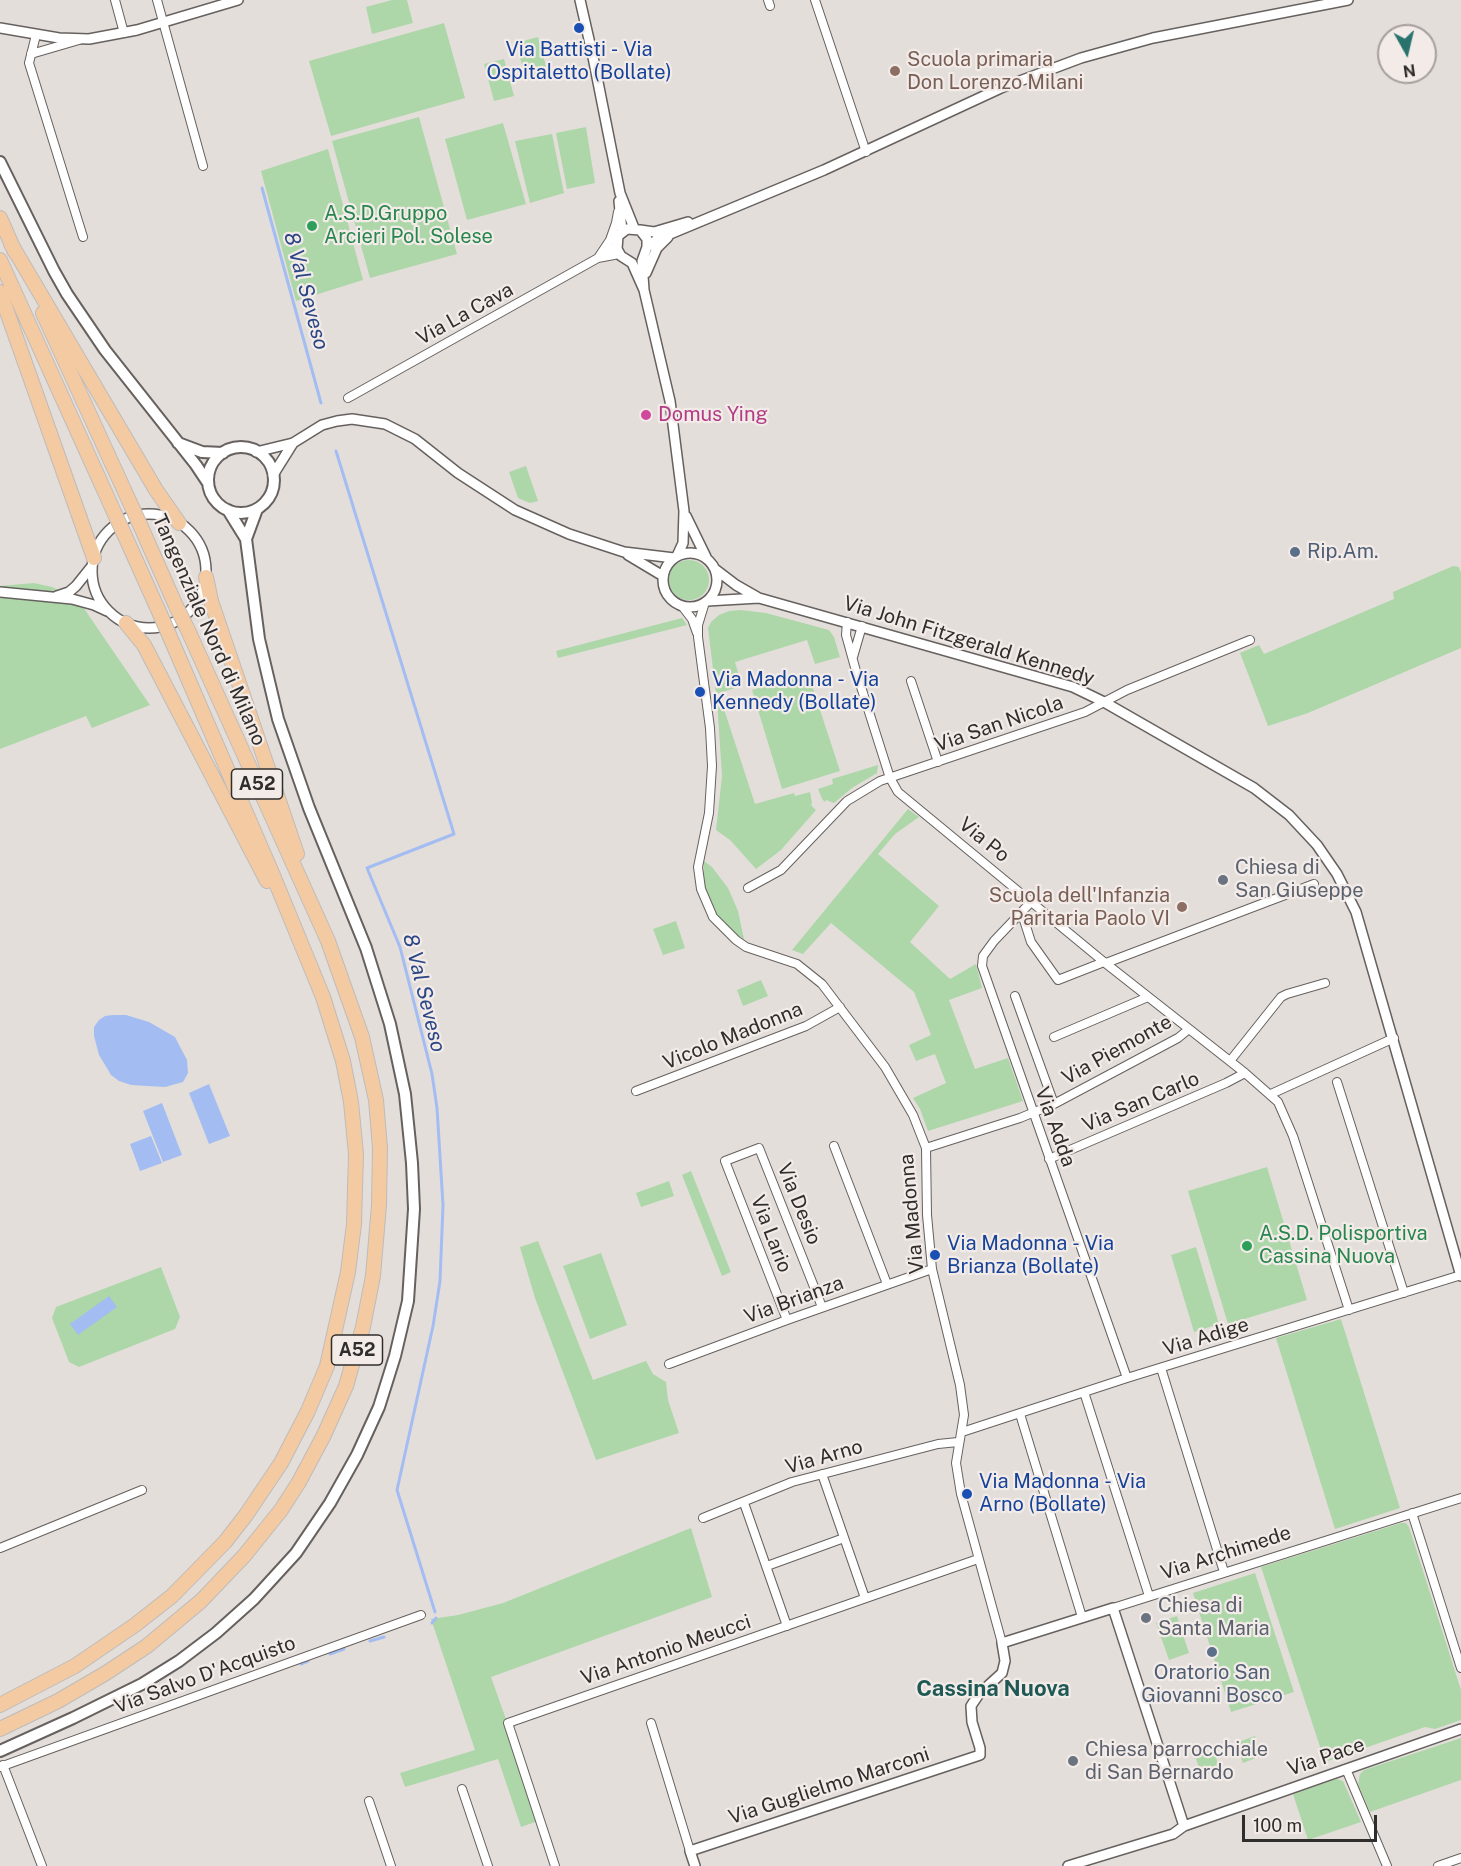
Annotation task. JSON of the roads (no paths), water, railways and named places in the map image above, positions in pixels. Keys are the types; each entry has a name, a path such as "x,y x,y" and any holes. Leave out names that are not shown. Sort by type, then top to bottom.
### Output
{"highway":[{"name":"Tangenziale Nord di Milano","path":"0,218 328,940 362,1037 376,1100 380,1148 379,1205 373,1276 363,1327 346,1386 324,1435 281,1510 244,1556 201,1601 147,1646 58,1701 0,1729"},
{"path":"11,244 160,497 179,523"},
{"name":"Tangenziale Nord di Milano","path":"0,260 240,795 323,997 343,1061 351,1102 356,1154 355,1204 344,1297 327,1366 282,1463 222,1546 172,1596 135,1625 75,1666 0,1705"},
{"path":"0,292 93,562"},
{"path":"206,577 227,646 328,940"},
{"path":"126,623 144,645 305,952"}],"main road":[{"path":"0,162 67,294 105,350 208,483 214,500 228,510 240,513 257,508"},
{"path":"178,442 197,450 223,453 239,448 256,452 269,464 273,475 270,494 257,508 246,539"},
{"path":"208,483 211,466 223,453"},
{"path":"0,1751 142,1684 179,1661 216,1633 254,1599 296,1553 330,1503 357,1455 379,1407 395,1356 408,1301 413,1220 412,1163 408,1117 399,1062 375,973 297,776 278,719 259,639 246,539 228,510"}],"street":[{"path":"115,0 124,33"},
{"path":"157,0 203,166"},
{"path":"31,54 82,39 124,33 164,23 238,0"},
{"path":"580,0 620,197 622,231 617,238 621,253 632,264 644,285"},
{"path":"815,0 866,152"},
{"path":"621,253 635,259 652,242 674,232 866,152 1001,88 1080,58 1153,38 1348,0"},
{"path":"0,28 36,35 82,39"},
{"path":"36,35 29,63 83,237"},
{"path":"620,197 637,229 647,239 644,285 670,401 684,511 683,543 676,557 667,565 663,576 664,586 667,594 682,606 694,606 706,601 716,587 717,575 684,511"},
{"path":"598,258 610,240 616,224 620,197"},
{"path":"622,231 637,229 654,232 708,217"},
{"path":"644,285 648,265 657,248 674,232"},
{"name":"Via La Cava","path":"348,398 598,258 621,253"},
{"path":"256,452 293,443 322,425 337,421 352,419 385,424 415,439 458,473 514,510 569,534 624,552 676,557 697,553 707,558"},
{"path":"273,475 293,443"},
{"path":"0,592 54,597 94,605 126,623 151,628 175,622 194,606 206,577 202,550 195,538 179,523 171,519 151,515 132,517 114,526 107,533 85,577 69,592 54,597"},
{"path":"624,552 663,576"},
{"path":"93,562 96,592 111,614"},
{"name":"Via John Fitzgerald Kennedy","path":"715,569 736,585 759,598 1073,687 1104,702 1254,788 1289,815 1317,845 1337,874 1356,912 1461,1276"},
{"name":"Via John Fitzgerald Kennedy","path":"706,601 759,598"},
{"name":"Via Madonna","path":"706,601 698,625 712,766 709,813 698,867 703,898 718,924 746,947 797,963 822,984 902,1092 926,1148 927,1215 932,1269 960,1385 964,1415 956,1463 961,1494 1005,1660 1002,1673 979,1694 971,1706 972,1722 980,1755"},
{"name":"Via Madonna","path":"682,606 692,619 698,638"},
{"name":"Via Po","path":"847,622 846,635 853,659 890,778 898,792 1148,997 1245,1072 1271,1094 1282,1109 1293,1136 1349,1310"},
{"path":"853,659 862,626"},
{"name":"Via San Nicola","path":"748,888 781,870 847,801 880,781 1085,712 1250,640"},
{"path":"911,681 938,762"},
{"path":"1019,915 1024,920 1037,952 1058,980 1314,885"},
{"name":"Via Adda","path":"1032,901 994,941 981,962 1032,1113 1127,1378"},
{"path":"1230,1061 1281,998 1287,994 1325,983"},
{"path":"1016,996 1054,1104"},
{"path":"1054,1037 1148,997"},
{"name":"Vicolo Madonna","path":"636,1091 806,1026 840,1007"},
{"name":"Via Piemonte","path":"926,1148 1054,1104 1178,1038 1189,1029"},
{"path":"1271,1094 1394,1038"},
{"name":"Via San Carlo","path":"1049,1159 1226,1083 1245,1072"},
{"path":"1337,1082 1404,1293"},
{"path":"834,1146 887,1284"},
{"name":"Via Desio","path":"725,1161 759,1148 822,1307"},
{"name":"Via Lario","path":"725,1161 786,1320"},
{"name":"Via Brianza","path":"669,1364 932,1269"},
{"name":"Via Adige","path":"962,1432 1020,1414 1058,1399 1461,1276"},
{"path":"1161,1368 1224,1572"},
{"path":"1084,1392 1149,1596"},
{"path":"1020,1414 1082,1617"},
{"name":"Via Arno","path":"703,1518 792,1482 938,1444 958,1442"},
{"path":"822,1474 865,1598"},
{"path":"0,1548 142,1490"},
{"name":"Via Archimede","path":"1002,1643 1461,1498"},
{"path":"744,1503 787,1626"},
{"path":"1412,1513 1461,1668"},
{"path":"767,1566 844,1538"},
{"name":"Via Antonio Meucci","path":"555,1866 508,1723 978,1559"},
{"path":"1113,1608 1184,1826"},
{"name":"Via Salvo D'Acquisto","path":"2,1766 421,1615"},
{"path":"651,1723 694,1866"},
{"name":"Via Pace","path":"1068,1866 1171,1834 1184,1826 1461,1729"},
{"name":"Via Guglielmo Marconi","path":"690,1851 980,1755"},
{"path":"2,1766 42,1866"},
{"path":"1346,1769 1387,1866"},
{"path":"462,1789 488,1866"},
{"path":"369,1801 392,1866"},
{"path":"1438,1866 1461,1858"}],"water":[{"path":"126,1015 149,1022 175,1037 187,1060 188,1073 183,1082 165,1087 131,1085 111,1075 99,1055 94,1027 105,1016"},
{"path":"209,1084 230,1136 209,1144 189,1093"},
{"path":"162,1103 182,1155 163,1162 143,1111"},
{"path":"151,1136 162,1163 140,1171 130,1144"},
{"path":"109,1296 117,1307 78,1335 70,1324"}],"waterway":[{"name":"8 Val Seveso","path":"262,188 321,403"},
{"name":"8 Val Seveso","path":"336,451 454,834 367,868 400,947 432,1074 437,1108 443,1205 440,1281 433,1326 397,1490 435,1612"},
{"name":"8 Val Seveso","path":"432,1623 436,1618"},
{"name":"8 Val Seveso","path":"370,1641 384,1637"},
{"name":"8 Val Seveso","path":"330,1654 344,1649"},
{"name":"8 Val Seveso","path":"301,1664 308,1661"}],"place":[{"name":"Via Battisti - Via Ospitaletto (Bollate)","path":"579,28"},
{"name":"Scuola primaria Don Lorenzo Milani","path":"895,71"},
{"name":"A.S.D.Gruppo Arcieri Pol. Solese","path":"312,226"},
{"name":"Domus Ying","path":"646,415"},
{"name":"Rip.Am.","path":"1295,552"},
{"name":"Via Madonna - Via Kennedy (Bollate)","path":"700,692"},
{"name":"Chiesa di San Giuseppe","path":"1223,880"},
{"name":"Scuola dell'Infanzia Paritaria Paolo VI","path":"1182,907"},
{"name":"A.S.D. Polisportiva Cassina Nuova","path":"1247,1246"},
{"name":"Via Madonna - Via Brianza (Bollate)","path":"935,1255"},
{"name":"Via Madonna - Via Arno (Bollate)","path":"967,1494"},
{"name":"Chiesa di Santa Maria","path":"1146,1618"},
{"name":"Oratorio San Giovanni Bosco","path":"1212,1652"},
{"name":"Chiesa parrocchiale di San Bernardo","path":"1073,1761"}],"district":[{"name":"Cassina Nuova","path":"993,1689"}]}
